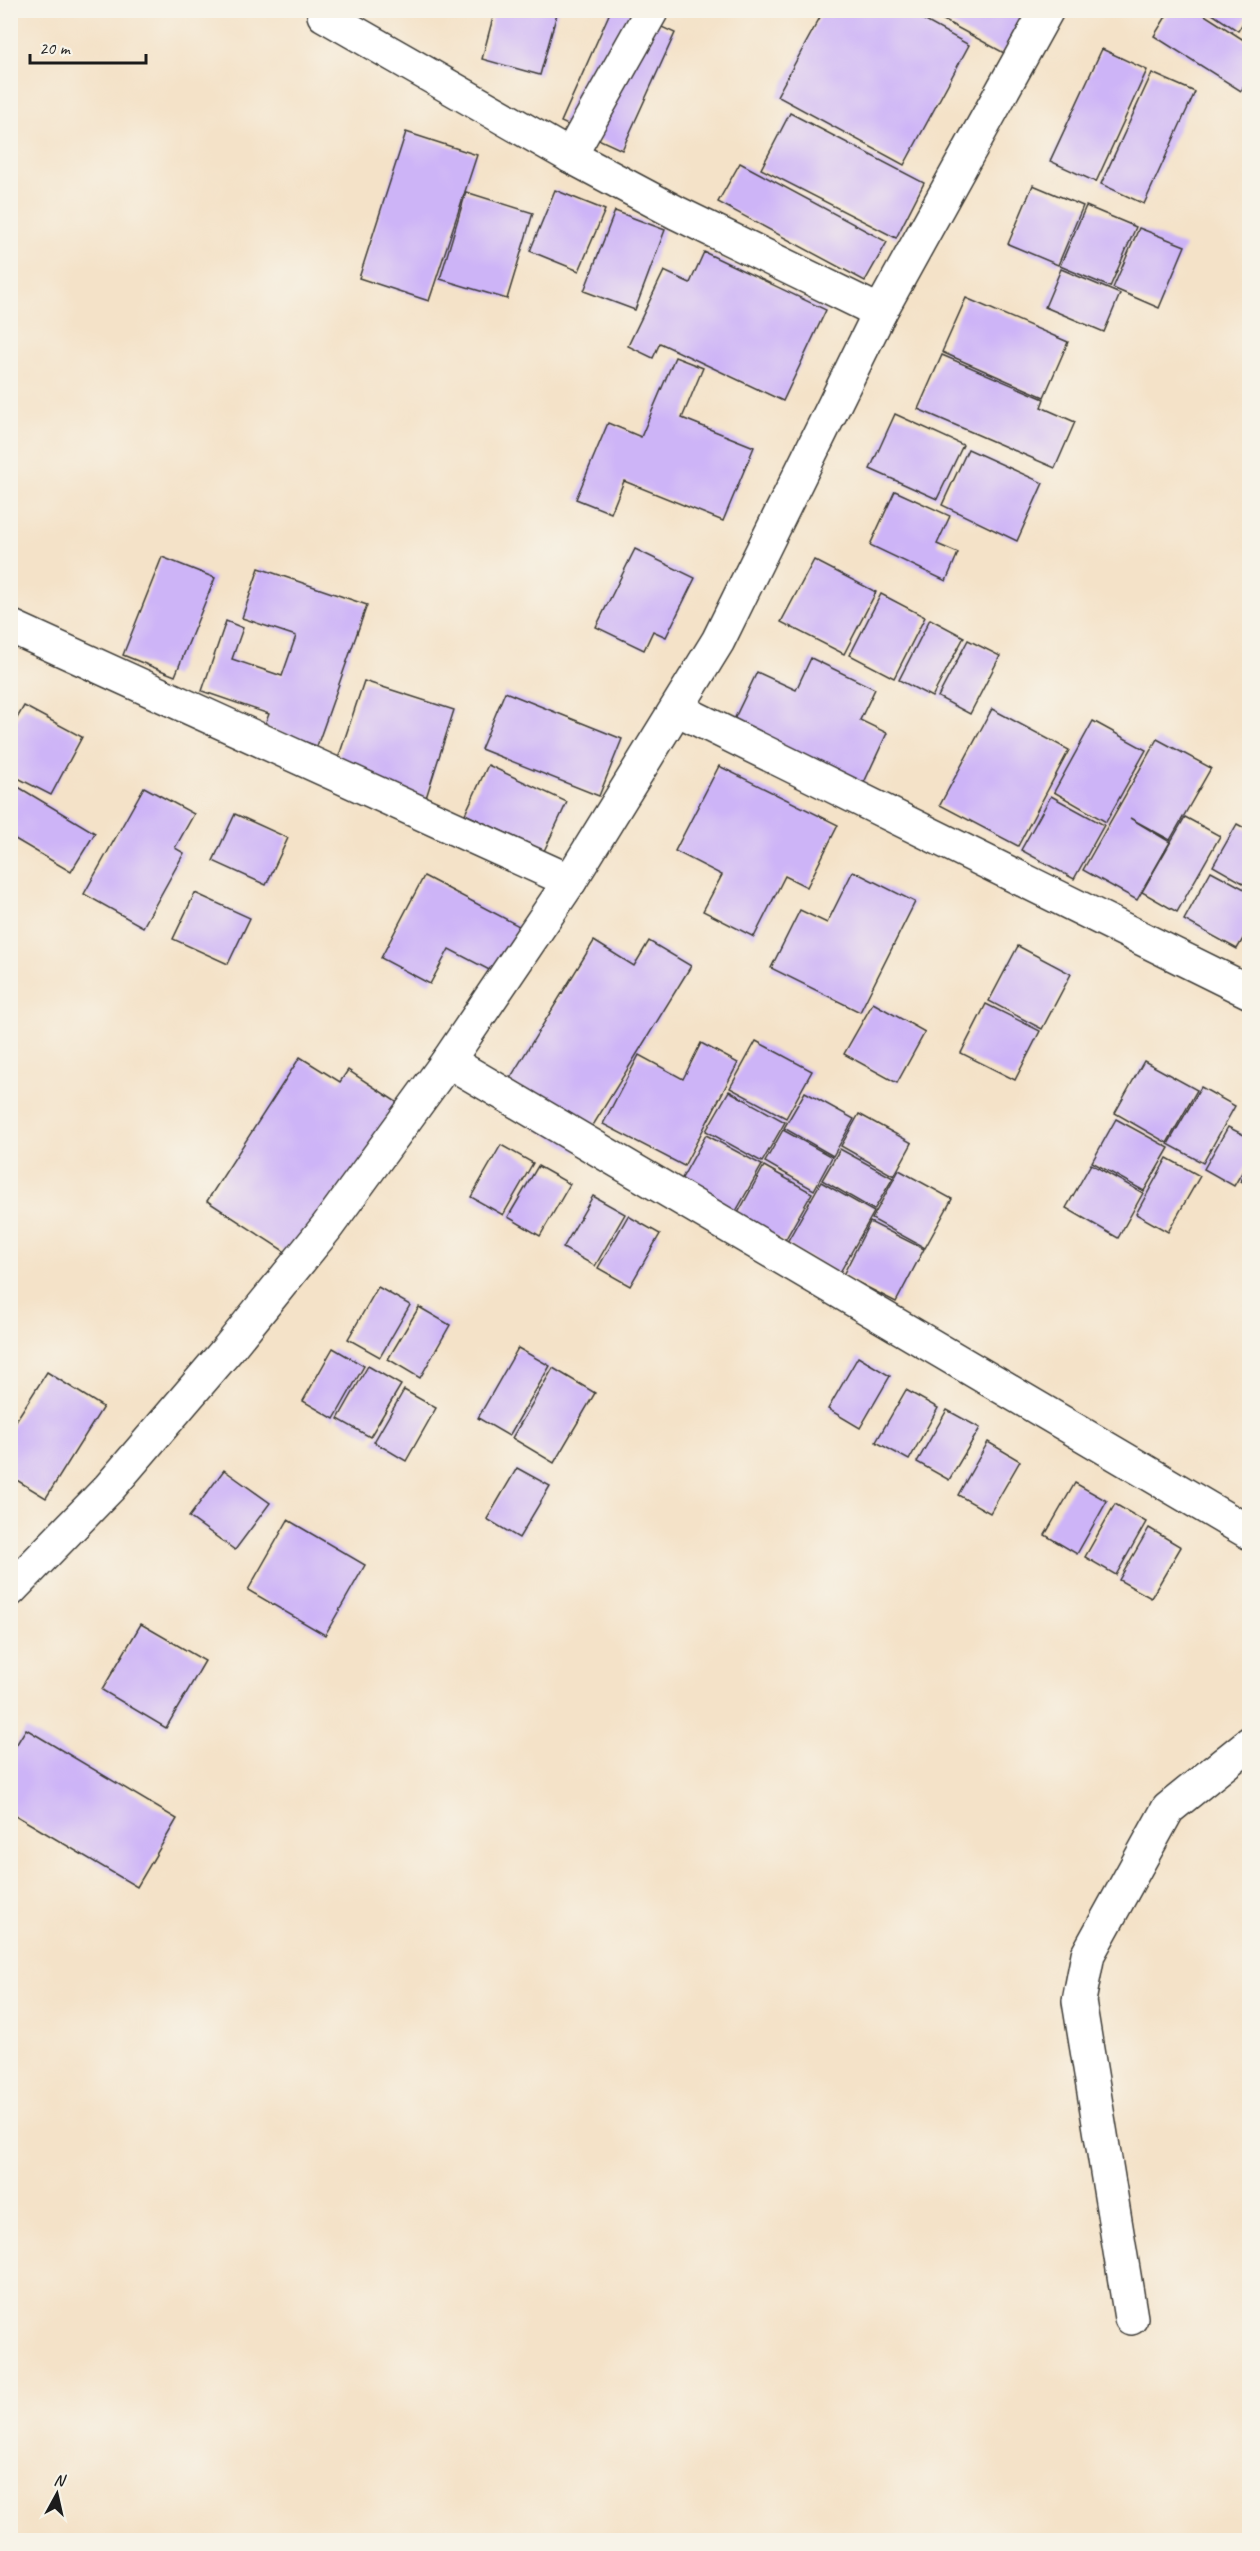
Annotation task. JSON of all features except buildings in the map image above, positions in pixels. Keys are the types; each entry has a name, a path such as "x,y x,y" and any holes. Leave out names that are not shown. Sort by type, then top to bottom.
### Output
{"street":[{"path":"570,156 652,10"},
{"path":"10,1590 109,1488 228,1349 326,1227 448,1061 570,881 717,641 880,312 1047,10"},
{"path":"324,15 570,156 677,213 880,312"},
{"path":"10,626 570,881"},
{"path":"677,709 1250,993"},
{"path":"448,1061 1250,1533"},
{"path":"1131,2319 1078,2001 1088,1954 1168,1809 1250,1743"}]}
